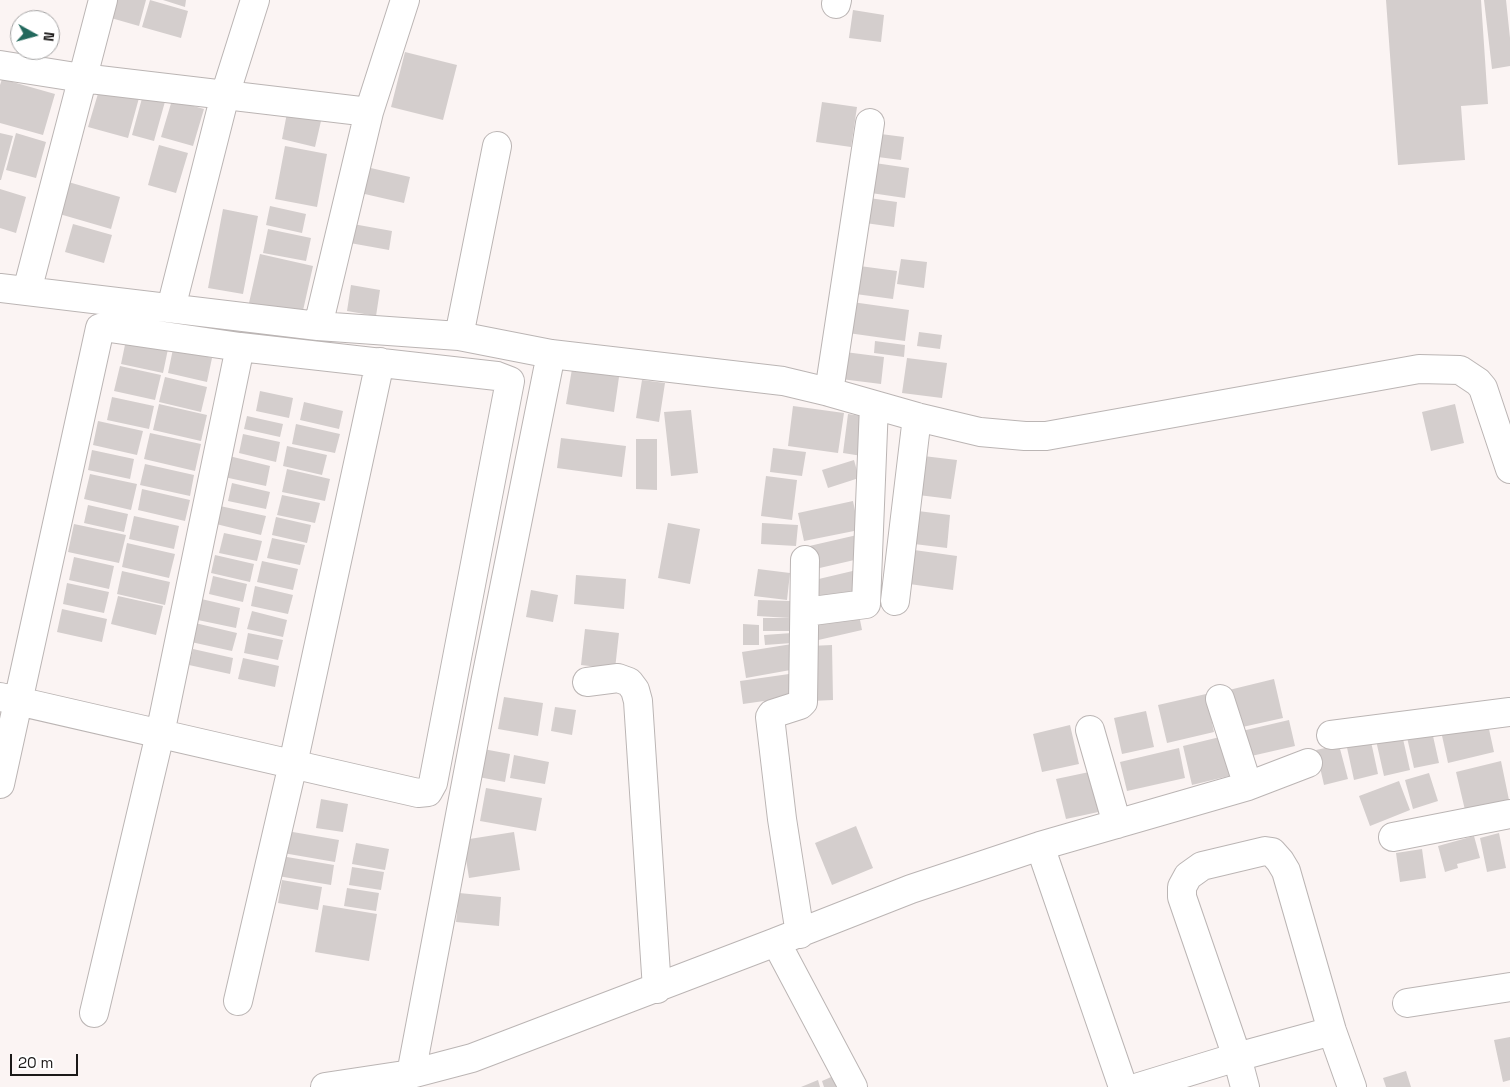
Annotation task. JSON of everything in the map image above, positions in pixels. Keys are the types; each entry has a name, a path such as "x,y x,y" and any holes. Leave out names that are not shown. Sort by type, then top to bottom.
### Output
{"street":[{"path":"27,291 103,0"},
{"path":"171,308 225,95 254,0"},
{"path":"318,326 370,112 405,0"},
{"path":"0,65 82,78 370,112"},
{"path":"828,392 870,122"},
{"path":"460,336 497,146"},
{"path":"0,288 318,326 460,336 551,354 783,381 980,432 1025,436 1046,436 1420,369 1460,370 1478,382 1483,388 1510,469"},
{"path":"0,784 10,699 100,328 240,347 497,376 510,381 433,783 428,792 418,793 10,699"},
{"path":"94,1013 160,734 240,347"},
{"path":"398,1080 485,682 551,354"},
{"path":"238,1001 293,764 380,362"},
{"path":"805,612 866,604 874,405"},
{"path":"895,601 917,417"},
{"path":"805,560 803,702 800,705 772,714 770,717 782,819 788,938 853,1087"},
{"path":"587,682 618,678 630,682 635,690 638,701 657,989"},
{"path":"1220,698 1248,786"},
{"path":"1331,735 1510,712"},
{"path":"1090,730 1117,824"},
{"path":"325,1087 398,1080 472,1058 657,989 911,889 1040,846 1248,786 1308,763"},
{"path":"1393,837 1510,814"},
{"path":"1040,846 1123,1087"},
{"path":"1245,1087 1237,1057 1182,897 1182,887 1188,876 1202,866 1264,851 1272,852 1286,871 1332,1031 1352,1087"},
{"path":"1407,1003 1510,987"},
{"path":"1140,1087 1237,1057 1332,1031"}],"building":[{"path":"108,0 146,0 139,26 104,16"},
{"path":"150,0 188,11 181,38 142,27"},
{"path":"163,0 186,0 185,7"},
{"path":"1386,0 1481,0 1488,104 1461,106 1465,160 1398,165"},
{"path":"1484,0 1506,0 1510,38 1510,66 1492,69"},
{"path":"853,10 884,15 881,42 849,38"},
{"path":"405,52 457,65 443,120 391,107"},
{"path":"2,79 55,94 43,135 0,123 0,85"},
{"path":"100,87 139,98 128,138 88,127"},
{"path":"144,91 166,98 154,141 132,135"},
{"path":"172,100 204,109 193,146 161,137"},
{"path":"822,102 857,107 851,147 816,142"},
{"path":"287,113 321,121 315,147 282,139"},
{"path":"0,133 13,136 1,180 0,180"},
{"path":"16,133 46,142 36,178 6,170"},
{"path":"873,133 904,137 901,160 870,156"},
{"path":"159,145 188,153 176,193 148,185"},
{"path":"285,146 327,154 317,207 275,199"},
{"path":"868,162 909,168 905,198 864,192"},
{"path":"362,166 410,177 404,203 356,192"},
{"path":"65,181 120,197 111,229 56,213"},
{"path":"0,189 26,197 16,233 0,228"},
{"path":"862,197 897,202 894,227 858,222"},
{"path":"270,206 306,214 302,233 266,225"},
{"path":"223,209 258,216 243,294 208,288"},
{"path":"73,224 112,235 104,263 65,252"},
{"path":"353,224 392,231 389,250 350,243"},
{"path":"268,229 311,238 306,261 263,253"},
{"path":"260,254 313,266 302,315 249,303"},
{"path":"901,259 927,262 924,288 897,284"},
{"path":"852,265 897,271 893,299 848,293"},
{"path":"351,285 380,290 376,316 347,311"},
{"path":"852,302 909,310 905,341 848,333"},
{"path":"919,332 942,335 940,349 917,346"},
{"path":"126,340 168,349 163,373 121,364"},
{"path":"875,341 905,345 904,357 874,353"},
{"path":"173,349 212,358 207,382 168,373"},
{"path":"845,352 884,357 881,384 841,379"},
{"path":"907,358 947,363 942,398 902,393"},
{"path":"120,366 161,375 155,400 114,391"},
{"path":"572,369 619,377 614,412 566,404"},
{"path":"165,377 207,387 201,412 159,402"},
{"path":"642,380 665,383 659,422 636,418"},
{"path":"260,391 293,398 289,418 256,411"},
{"path":"112,397 154,406 149,429 107,420"},
{"path":"304,402 343,411 339,429 300,420"},
{"path":"159,404 207,415 201,441 153,430"},
{"path":"1455,404 1464,443 1431,451 1422,412"},
{"path":"793,406 844,413 838,453 788,446"},
{"path":"691,410 698,473 671,476 664,412"},
{"path":"848,414 867,417 862,456 843,453"},
{"path":"247,416 283,424 280,437 244,429"},
{"path":"98,421 143,431 137,455 93,445"},
{"path":"296,424 340,434 335,453 292,444"},
{"path":"150,433 201,444 195,471 144,459"},
{"path":"243,434 280,442 276,462 239,453"},
{"path":"561,438 626,446 622,477 557,468"},
{"path":"636,439 657,439 657,490 636,489"},
{"path":"287,446 327,455 322,475 283,466"},
{"path":"773,448 806,452 802,476 770,472"},
{"path":"92,450 134,459 130,479 88,470"},
{"path":"915,455 957,460 951,499 910,494"},
{"path":"229,456 270,466 266,486 224,477"},
{"path":"854,460 859,478 828,488 822,470"},
{"path":"145,464 194,475 190,496 140,485"},
{"path":"287,469 330,479 325,501 282,492"},
{"path":"90,474 137,484 131,510 84,499"},
{"path":"766,476 797,480 792,520 761,516"},
{"path":"232,483 270,492 266,509 228,501"},
{"path":"142,489 190,500 185,521 138,510"},
{"path":"282,495 320,503 315,523 277,515"},
{"path":"853,501 859,530 804,541 798,513"},
{"path":"88,505 128,514 124,532 84,523"},
{"path":"220,506 266,516 261,535 216,524"},
{"path":"910,510 950,515 947,548 906,543"},
{"path":"134,516 179,526 174,549 129,539"},
{"path":"276,517 311,525 307,543 272,535"},
{"path":"668,523 700,529 690,584 658,578"},
{"path":"762,523 798,525 796,546 761,544"},
{"path":"74,524 126,535 119,563 68,552"},
{"path":"224,533 262,541 257,561 219,553"},
{"path":"857,535 863,558 811,570 805,547"},
{"path":"272,538 305,545 300,565 267,558"},
{"path":"127,543 175,554 169,578 122,567"},
{"path":"907,549 957,556 953,590 902,583"},
{"path":"215,555 254,564 250,582 211,573"},
{"path":"74,557 114,566 109,589 69,580"},
{"path":"262,561 298,569 293,590 257,582"},
{"path":"758,569 790,573 787,600 754,596"},
{"path":"861,569 866,592 812,605 806,582"},
{"path":"122,571 170,582 165,605 117,594"},
{"path":"576,575 626,579 624,609 574,604"},
{"path":"213,576 247,584 243,602 209,594"},
{"path":"67,583 109,592 104,613 63,604"},
{"path":"255,586 293,595 288,614 251,606"},
{"path":"531,590 558,595 553,622 526,617"},
{"path":"118,596 163,606 156,635 111,624"},
{"path":"197,598 240,608 236,628 193,619"},
{"path":"758,600 790,601 790,618 757,616"},
{"path":"62,609 107,619 102,642 57,632"},
{"path":"858,610 862,630 814,641 809,621"},
{"path":"252,611 287,620 283,637 247,629"},
{"path":"763,618 794,618 794,631 763,631"},
{"path":"195,623 237,633 232,651 191,642"},
{"path":"743,624 759,625 759,645 743,645"},
{"path":"585,629 619,633 615,669 581,665"},
{"path":"248,633 283,640 278,660 244,653"},
{"path":"792,633 792,643 765,645 764,635"},
{"path":"792,644 796,669 746,678 742,652"},
{"path":"832,645 833,700 811,701 810,646"},
{"path":"193,649 233,658 230,674 189,665"},
{"path":"243,658 279,666 275,687 238,679"},
{"path":"789,674 792,697 743,704 740,681"},
{"path":"1274,679 1283,718 1238,728 1229,690"},
{"path":"1206,694 1214,732 1167,743 1158,705"},
{"path":"504,697 543,703 538,736 498,729"},
{"path":"555,707 576,710 572,735 551,731"},
{"path":"1146,711 1154,747 1122,754 1114,718"},
{"path":"1289,720 1295,746 1247,757 1242,731"},
{"path":"1487,720 1494,752 1448,763 1441,731"},
{"path":"1070,725 1079,764 1042,772 1033,734"},
{"path":"1431,727 1439,763 1414,768 1406,733"},
{"path":"1401,730 1410,770 1384,776 1375,736"},
{"path":"1224,736 1233,775 1192,785 1183,746"},
{"path":"1370,737 1378,774 1354,780 1346,743"},
{"path":"1339,745 1348,779 1324,785 1316,750"},
{"path":"478,748 510,754 505,782 473,776"},
{"path":"1179,748 1185,778 1127,791 1120,762"},
{"path":"514,755 549,762 545,784 510,778"},
{"path":"1501,761 1509,800 1465,810 1456,772"},
{"path":"1094,771 1103,811 1066,819 1056,779"},
{"path":"1429,773 1438,801 1413,809 1405,780"},
{"path":"1399,781 1410,810 1370,826 1359,796"},
{"path":"486,788 542,798 536,831 480,821"},
{"path":"321,799 348,804 343,832 316,828"},
{"path":"856,826 873,868 832,885 815,843"},
{"path":"287,831 339,840 335,862 283,853"},
{"path":"514,832 520,870 469,878 463,840"},
{"path":"1499,833 1506,868 1487,872 1480,838"},
{"path":"1474,836 1480,858 1457,864 1458,868 1445,872 1438,846"},
{"path":"356,843 389,849 385,870 352,864"},
{"path":"1422,849 1426,878 1400,882 1396,853"},
{"path":"281,856 334,865 331,885 278,876"},
{"path":"352,867 384,872 381,890 349,885"},
{"path":"282,880 322,887 318,910 278,903"},
{"path":"347,888 379,893 376,911 344,906"},
{"path":"459,893 501,897 499,926 456,922"},
{"path":"323,905 377,914 369,961 315,952"},
{"path":"1510,1037 1510,1080 1503,1082 1494,1040"},
{"path":"1406,1071 1411,1087 1386,1087 1383,1078"},
{"path":"838,1074 843,1087 824,1087 822,1081"},
{"path":"818,1080 820,1087 801,1087"}]}
